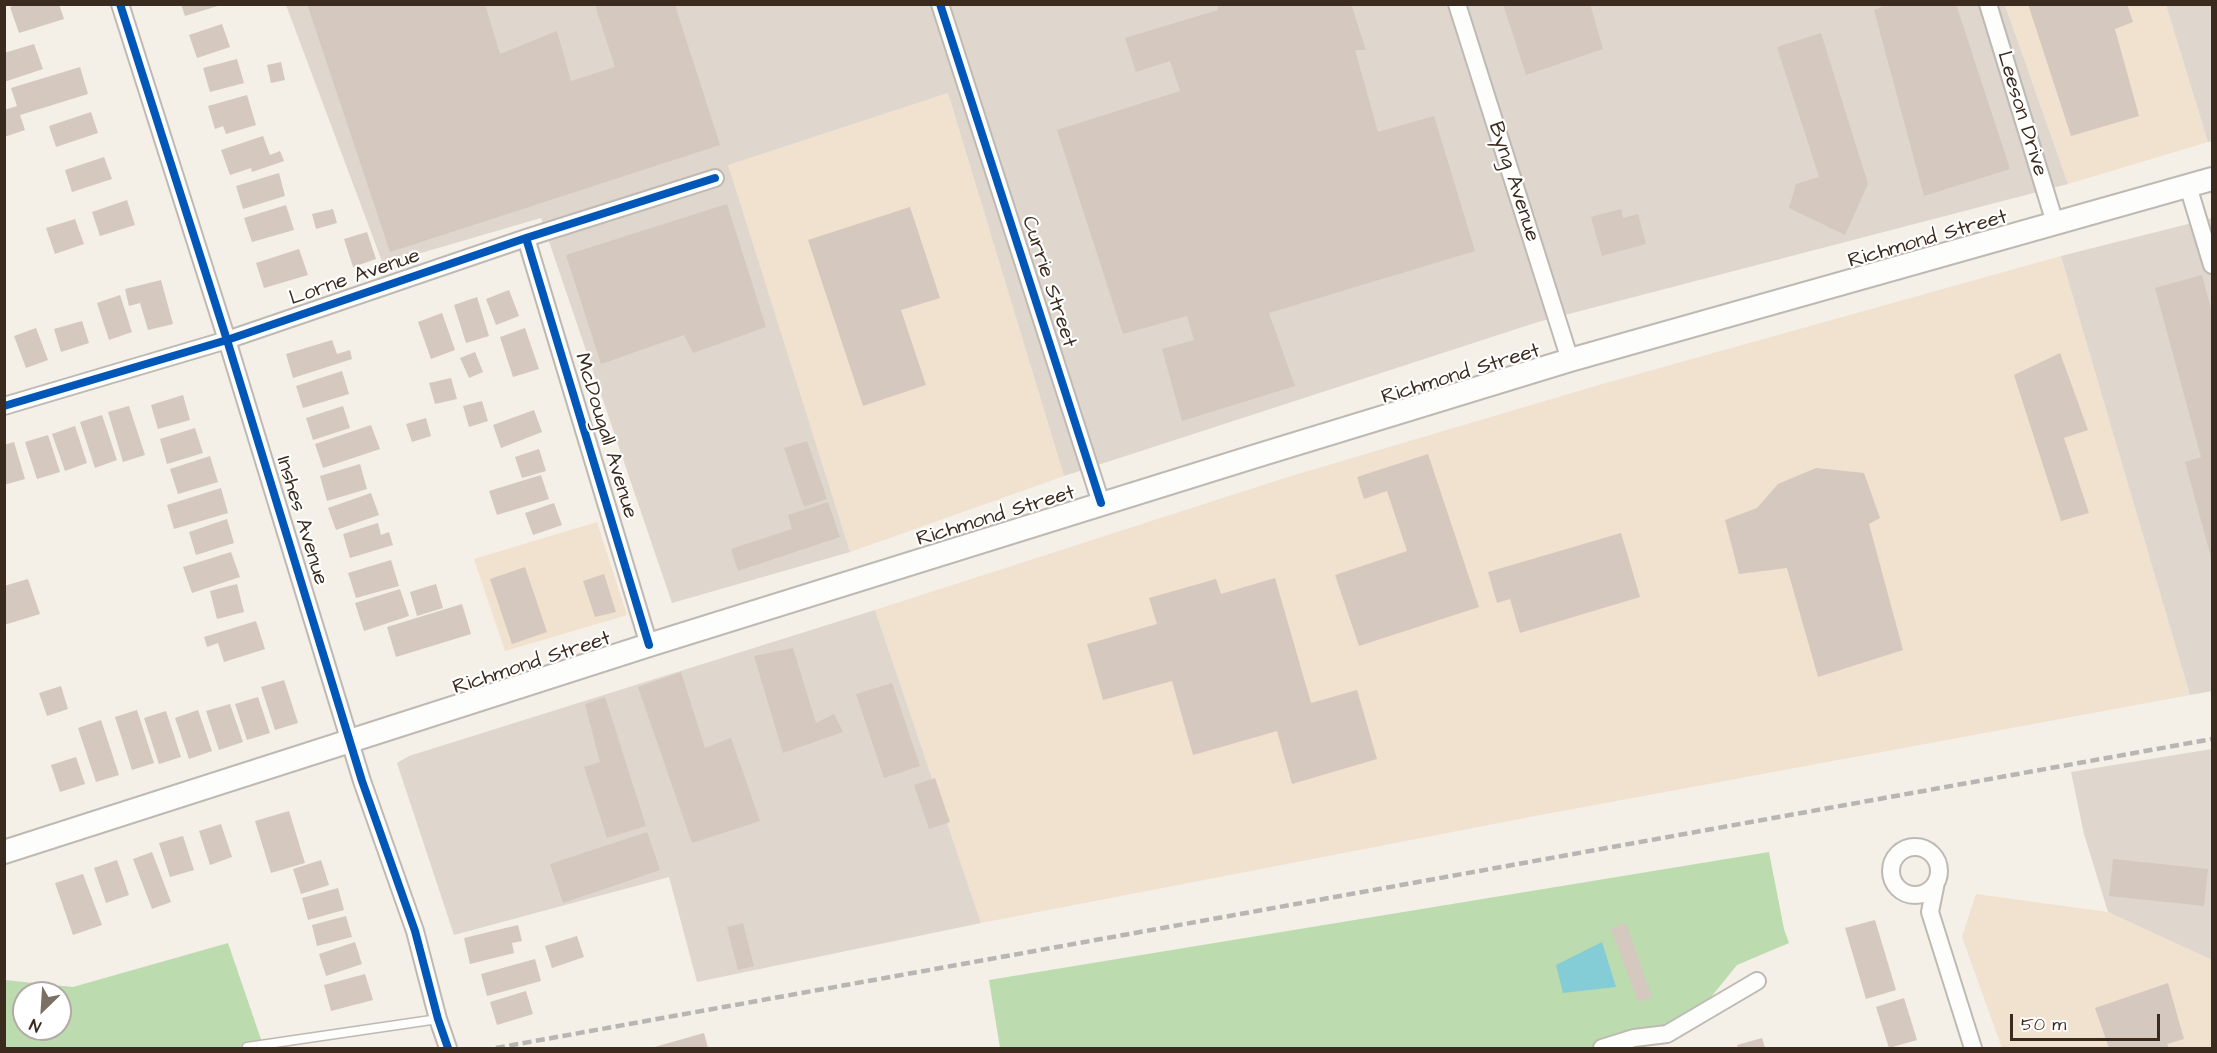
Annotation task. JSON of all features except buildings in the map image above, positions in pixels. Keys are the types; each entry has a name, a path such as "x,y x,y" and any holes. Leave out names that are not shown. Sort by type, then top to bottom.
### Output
{"main road":[{"name":"Richmond Street","path":"4,852 350,743 649,645 1101,503 1570,360 2212,179"}],"street":[{"name":"Inshes Avenue","path":"120,4 350,743 415,931 448,1048"},
{"name":"Currie Street","path":"940,4 1101,503"},
{"name":"Byng Avenue","path":"1456,4 1570,360"},
{"name":"Leeson Drive","path":"1988,4 2055,223"},
{"name":"Lorne Avenue","path":"4,406 226,340 526,238 715,178"},
{"path":"2188,186 2212,265"},
{"name":"McDougall Avenue","path":"526,238 649,645"},
{"path":"1932,918 1922,905 1894,884 1891,866 1897,855 1908,848 1920,848 1931,854 1939,870 1930,906 1932,918 1973,1048"},
{"path":"1904,892 1922,894 1936,882"},
{"path":"1602,1048 1634,1038 1669,1041 1757,981"}],"lane":[{"path":"247,1047 438,1018"}],"shaded area":[{"path":"286,5 2005,5 2068,184 1538,322 1064,476 948,93 728,165 850,552 672,603 541,218 383,264"},
{"path":"2005,5 2166,5 2208,142 2068,184"},
{"path":"2166,5 2212,5 2212,141 2208,142"},
{"path":"948,93 1064,476 850,552 727,165"},
{"path":"2212,218 2212,691 2190,695 2061,256"},
{"path":"2061,256 2190,695 1535,816 981,923 875,610 1288,477 1599,385"},
{"path":"597,522 627,615 505,651 474,559"},
{"path":"875,610 981,923 697,982 669,877 454,935 397,763 409,756"},
{"path":"2212,749 2212,960 2108,912 2084,834 2071,772"},
{"path":"1976,894 2108,912 2212,960 2212,1048 2002,1048 1962,937"}],"green space":[{"path":"1769,852 1784,929 1789,943 1737,965 1703,1007 1675,1024 1596,1048 1000,1048 989,980"},
{"path":"228,943 264,1048 5,1048 5,980 15,981 12,981 12,1041 72,1041 72,987"}],"water":[{"path":"1602,942 1616,987 1563,993 1556,965"}],"railway":[{"path":"496,1048 2212,739"}],"cycle path":[{"path":"120,4 227,340 362,781 415,931 448,1048"},
{"path":"940,4 1101,503"},
{"path":"4,406 227,340 526,238 715,178"},
{"path":"526,238 649,645"}]}
